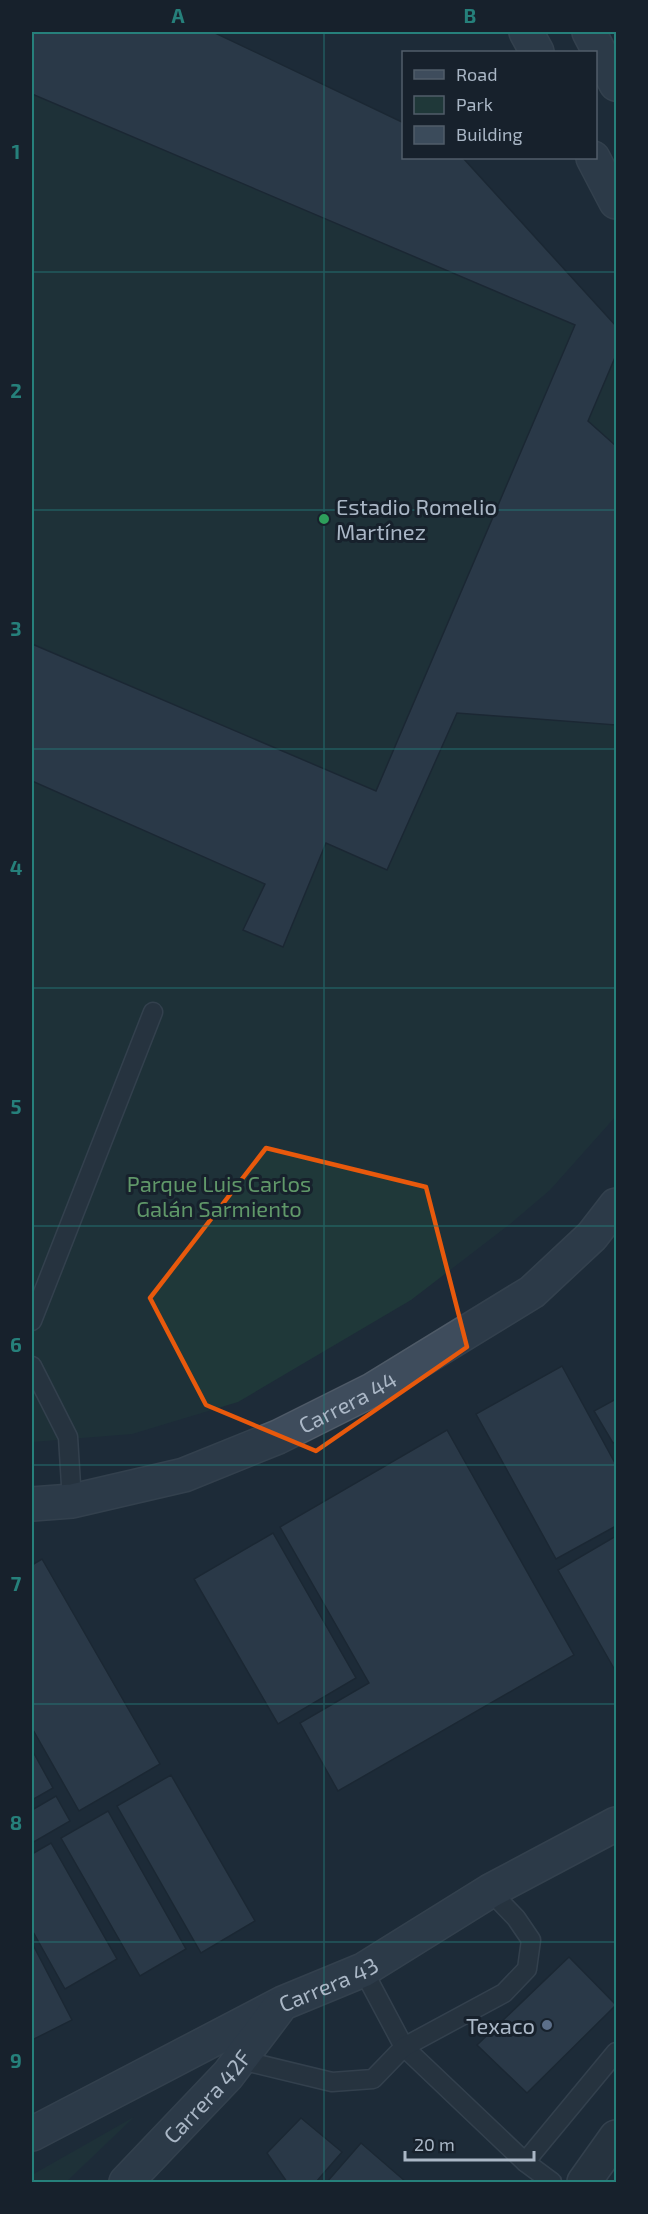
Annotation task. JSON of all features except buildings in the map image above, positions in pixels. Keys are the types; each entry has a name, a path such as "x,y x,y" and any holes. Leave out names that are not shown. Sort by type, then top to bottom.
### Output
{"street":[{"path":"526,32 536,51"},
{"path":"589,32 616,84"},
{"path":"594,159 616,202"},
{"name":"Carrera 44","path":"32,1504 72,1501 184,1475 278,1437 372,1390 532,1292 592,1236 616,1205"},
{"name":"Carrera 43","path":"32,2134 283,2003 363,1970 490,1891 616,1824"},
{"name":"Carrera 42F","path":"126,2182 241,2060 283,2003"},
{"path":"584,2182 616,2137"}],"lane":[{"path":"32,1321 153,1012"},
{"path":"32,1366 68,1437 72,1501"},
{"path":"241,2060 332,2082 373,2079 405,2048 504,1993 527,1969 531,1940 516,1918 490,1891"},
{"path":"363,1970 405,2048 525,2162 552,2182"},
{"path":"525,2162 616,2052"}],"highlighted area":[{"path":"266,1148 426,1187 467,1347 316,1451 206,1405 150,1298"}],"green space":[{"name":"Estadio Romelio Martínez","path":"32,32 213,32 402,123 402,159 464,159 616,326 616,1116 550,1190 510,1224 411,1300 238,1402 132,1434 32,1442"},
{"path":"134,2117 66,2182 32,2182 32,2175"}],"place":[{"name":"Estadio Romelio Martínez","path":"324,519"},
{"name":"Texaco","path":"547,2025"}],"park label":[{"name":"Parque Luis Carlos Galán Sarmiento","path":"219,1196"}]}
